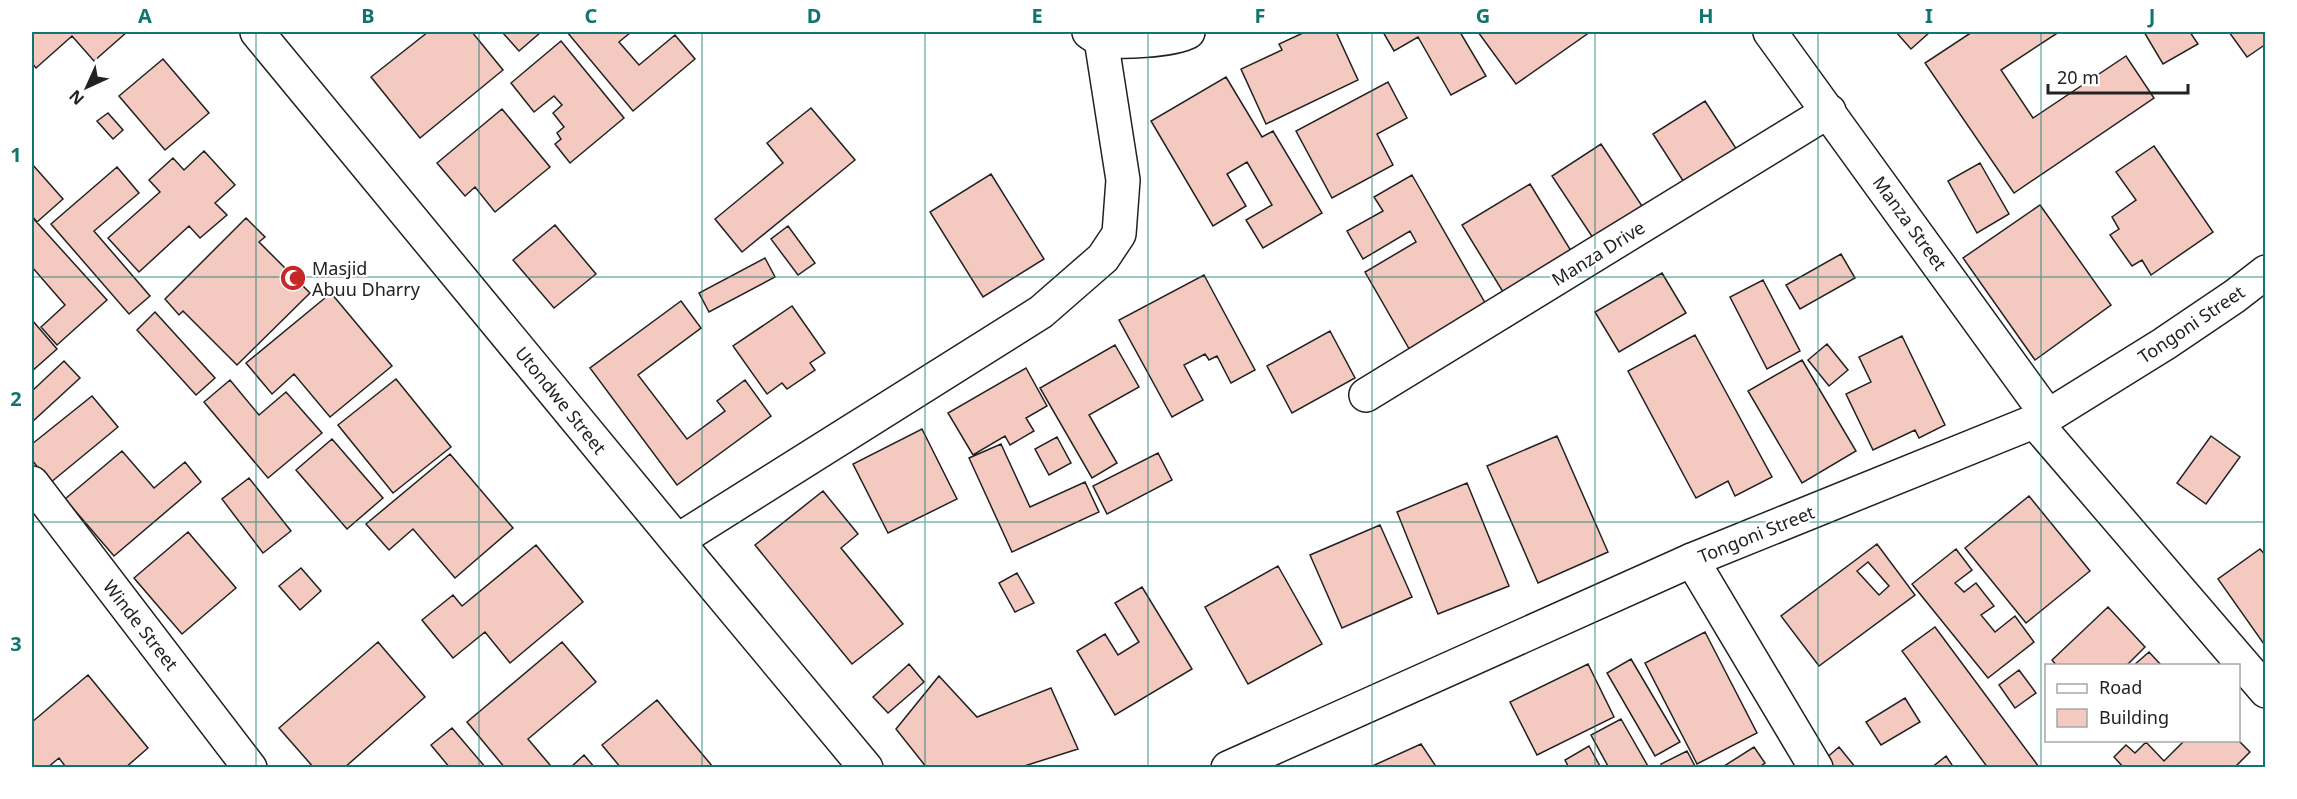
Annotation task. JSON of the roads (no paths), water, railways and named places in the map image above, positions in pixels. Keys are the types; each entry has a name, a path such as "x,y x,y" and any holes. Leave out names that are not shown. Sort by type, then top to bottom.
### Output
{"street":[{"name":"Utondwe Street","path":"257,32 866,768"},
{"path":"677,541 1041,312 1103,258 1119,234 1123,180 1095,35 1142,41 1180,36 1188,32"},
{"name":"Manza Street","path":"1770,32 1829,111 2042,419 2265,691"},
{"name":"Manza Drive","path":"1366,395 1829,111"},
{"name":"Tongoni Street","path":"1240,765 1692,560 2042,419 2164,344 2235,296 2265,272"},
{"name":"Winde Street","path":"32,483 250,768"},
{"path":"1692,560 1816,768"}],"place":[{"name":"Masjid Abuu Dharry","path":"293,278"}]}
